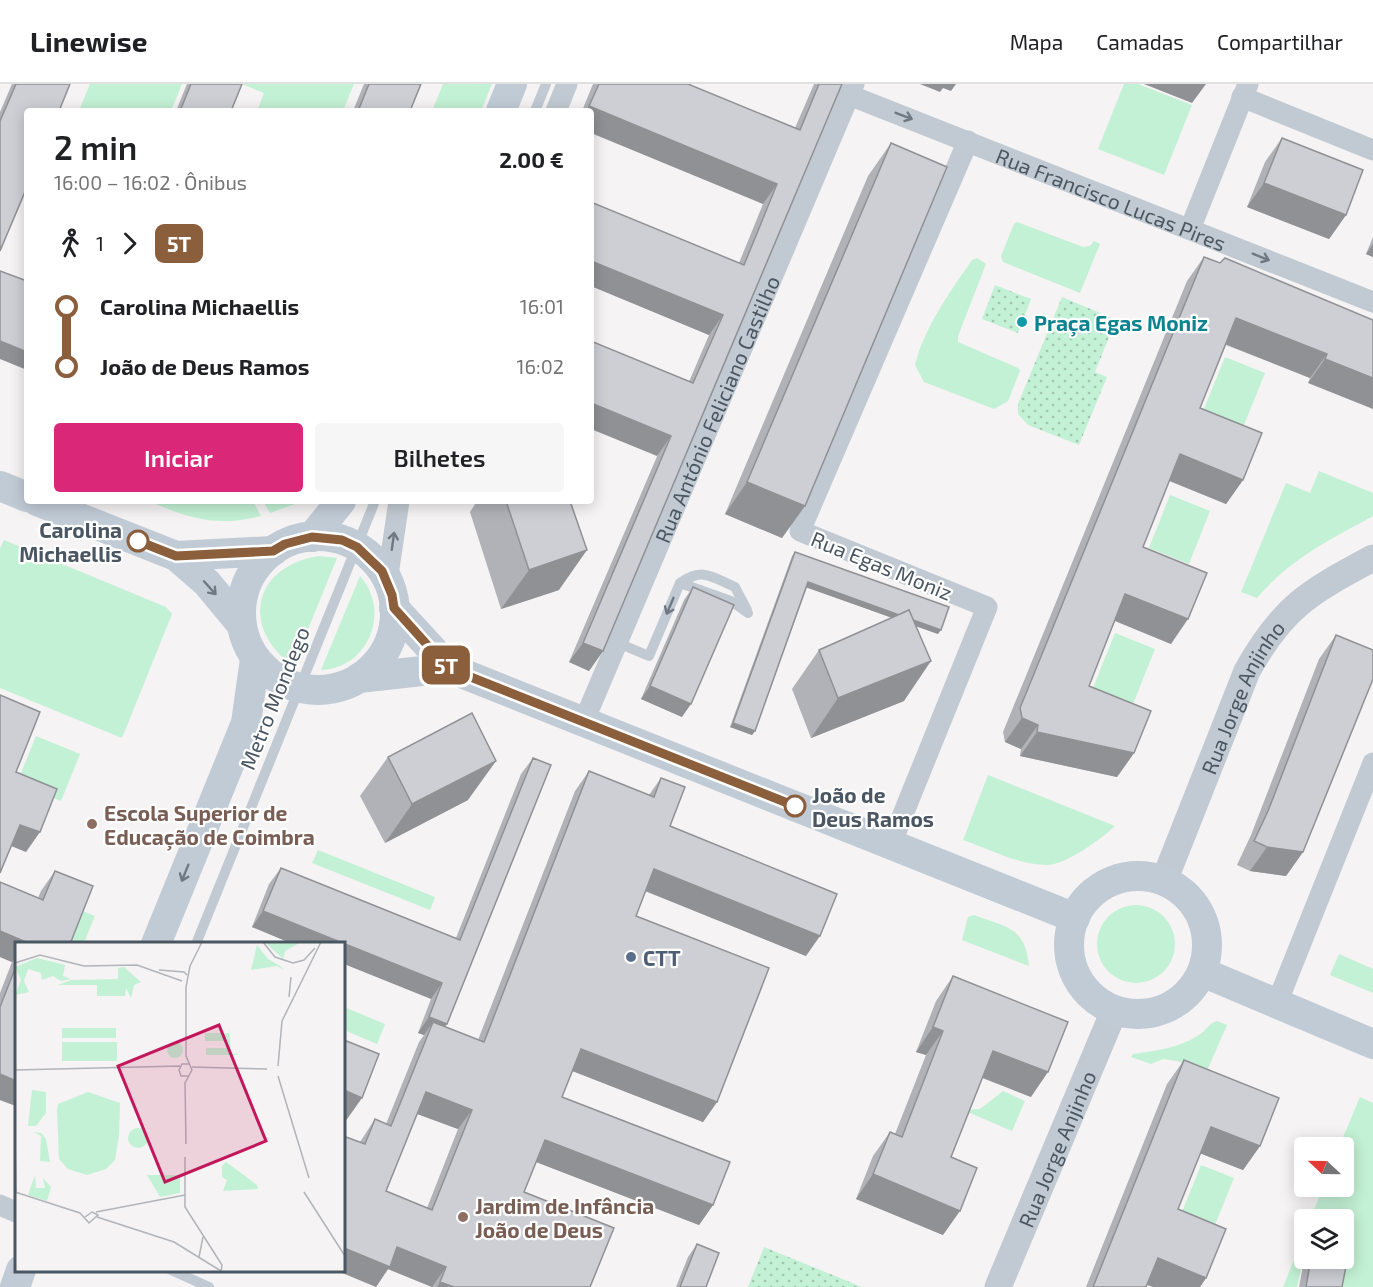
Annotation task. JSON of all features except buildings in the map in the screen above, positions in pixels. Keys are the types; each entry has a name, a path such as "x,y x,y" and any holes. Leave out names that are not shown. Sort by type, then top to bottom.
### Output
{"main road":[{"path":"502,108 512,84"},
{"path":"0,486 24,496"},
{"path":"45,504 176,556 207,583 241,624"},
{"path":"312,537 339,504"},
{"path":"391,595 394,628 380,660 359,678 342,686 324,690 298,688 282,682 267,672 255,659 246,642 241,624 241,603 247,583 258,565 273,551 285,544 312,537 335,539 357,547 375,562 391,595 448,668"},
{"path":"176,556 273,551"},
{"path":"157,942 246,723 255,659"},
{"path":"359,678 448,668 1075,918"},
{"path":"1145,877 1164,881 1182,892 1197,909 1205,929 1207,951 1202,972 1191,990 1175,1004 1156,1012 1135,1014 1114,1011 1095,999 1080,983 1071,962 1069,940 1075,918 1087,899 1104,885 1125,878 1145,877"},
{"path":"1202,972 1373,1044"},
{"path":"15,1287 20,1272"}],"street":[{"path":"557,108 567,84"},
{"name":"Rua Francisco Lucas Pires","path":"852,89 968,141 1373,302"},
{"name":"Rua António Feliciano Castilho","path":"584,722 852,89"},
{"path":"1190,229 1245,91 1373,150"},
{"name":"Rua Egas Moniz","path":"891,844 987,607 800,531 968,141"},
{"path":"391,595 399,504"},
{"name":"Rua Jorge Anjinho","path":"1164,881 1247,671 1264,641 1284,616 1315,589 1373,558"},
{"path":"1277,1003 1373,763"},
{"name":"Rua Jorge Anjinho","path":"998,1287 1114,1011"},
{"path":"0,1205 15,1212"}],"lane":[{"path":"536,108 546,84"},
{"name":"Metro Mondego","path":"197,942 374,504"},
{"path":"618,644 649,656 680,583 730,601 748,613"},
{"path":"175,1272 209,1287"}],"green space":[{"path":"90,84 182,84 172,108 80,108"},
{"path":"242,84 354,84 344,108 258,108 264,93"},
{"path":"443,84 492,84 482,108 433,108"},
{"path":"1124,84 1138,84 1192,105 1164,175 1098,149"},
{"path":"1017,222 1083,247 1090,246 1094,241 1100,244 1080,293 1003,262 1001,256 1014,224"},
{"path":"977,258 986,264 958,336 958,342 1018,368 1020,371 1008,401 994,409 924,382 915,365 925,337 939,310 972,260"},
{"path":"995,285 1031,299 1018,333 982,319"},
{"path":"1062,297 1112,318 1115,322 1095,372 1107,377 1079,445 1028,425 1018,414 1018,404"},
{"path":"1225,357 1265,373 1235,447 1195,431"},
{"path":"1319,471 1373,493 1373,516 1297,561 1257,598 1241,592 1286,483 1310,493"},
{"path":"1170,495 1210,511 1189,564 1149,548"},
{"path":"157,504 255,504 261,516 217,521 191,517"},
{"path":"265,504 295,504 270,513"},
{"path":"4,540 166,607 172,614 122,738 0,688 0,549"},
{"path":"318,556 337,558 293,666 276,651 265,634 260,617 261,600 268,585 279,572 296,562"},
{"path":"360,576 369,590 374,605 374,621 370,635 363,649 352,659 338,667 321,670"},
{"path":"1115,633 1155,649 1125,724 1085,708"},
{"path":"36,736 80,754 61,801 17,783"},
{"path":"988,775 1115,826 1073,856 1047,865 1015,859 963,840"},
{"path":"318,850 435,897 430,910 312,863"},
{"path":"1136,905 1151,908 1164,916 1172,929 1175,944 1172,959 1164,972 1151,980 1136,983 1121,980 1108,972 1100,959 1097,944 1100,929 1108,916 1121,908"},
{"path":"80,910 95,916 84,942 68,942"},
{"path":"974,915 1005,926 1019,936 1027,953 1029,966 962,940 968,917"},
{"path":"1339,954 1373,969 1373,993 1330,975"},
{"path":"345,1007 385,1024 377,1044 345,1030"},
{"path":"1217,1021 1227,1025 1206,1073 1177,1061 1163,1059 1151,1064 1131,1057 1133,1054 1183,1043 1199,1035"},
{"path":"1003,1091 1025,1101 1012,1131 963,1110 980,1109"},
{"path":"1360,1097 1373,1103 1373,1287 1339,1287 1343,1269 1354,1269 1354,1209 1314,1209 1319,1197 1354,1197 1354,1137 1343,1137"},
{"path":"1201,1165 1234,1178 1206,1247 1173,1234"},
{"path":"764,1247 862,1287 748,1287"},
{"path":"1294,1260 1294,1269 1301,1269 1297,1287 1283,1287"}],"bus line":[{"name":"5T","path":"138,541 176,556 273,551 298,539 312,537 342,540 357,547 375,562 387,582 394,608 448,668 795,806"}],"place":[{"name":"Praça Egas Moniz","path":"1022,322"},
{"name":"Carolina Michaellis","path":"138,541"},
{"name":"João de Deus Ramos","path":"795,806"},
{"name":"Escola Superior de Educação de Coimbra","path":"92,824"},
{"name":"CTT","path":"631,957"},
{"name":"Jardim de Infância João de Deus","path":"463,1217"}]}
